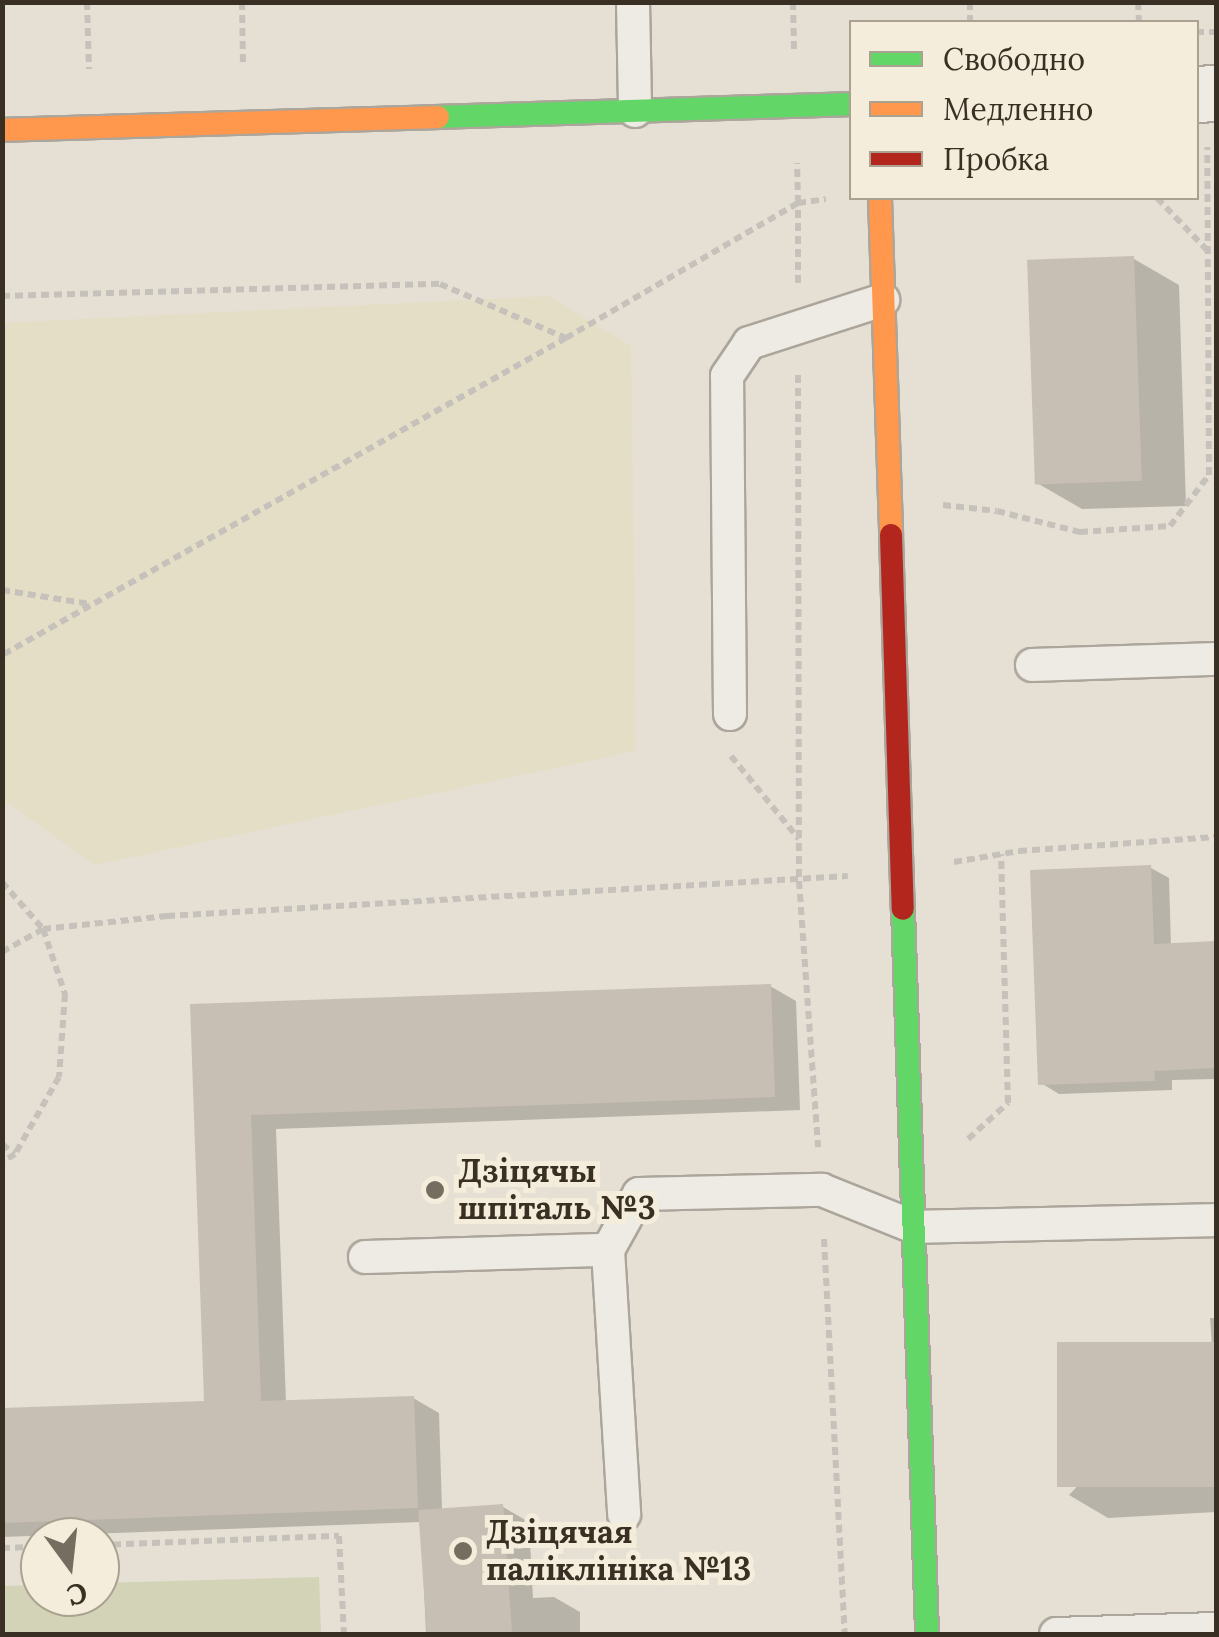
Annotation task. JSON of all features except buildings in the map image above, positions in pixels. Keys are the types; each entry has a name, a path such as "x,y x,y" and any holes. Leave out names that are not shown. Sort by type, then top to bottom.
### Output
{"street":[{"path":"2,130 849,104"},
{"path":"880,200 927,1634"}],"lane":[{"path":"634,2 635,111"},
{"path":"730,714 727,376 749,343 884,300"},
{"path":"1032,665 1216,659"},
{"path":"624,1516 608,1250 639,1194 822,1190 914,1227 1216,1220"},
{"path":"366,1258 608,1250"},
{"path":"1056,1634 1216,1629"}],"path":[{"path":"86,2 89,69"},
{"path":"242,2 243,65"},
{"path":"793,2 798,204 799,881 822,1190 845,1634"},
{"path":"940,486 940,505 997,511 1080,532 1170,526 1209,476 1208,172 1216,172"},
{"path":"2,655 798,204 831,198"},
{"path":"1159,200 1208,251"},
{"path":"2,296 440,284 566,338"},
{"path":"2,590 93,604"},
{"path":"727,752 800,840"},
{"path":"978,858 1216,837"},
{"path":"912,1188 1008,1104 1001,854"},
{"path":"2,952 43,929 167,916 902,872"},
{"path":"2,882 43,929 65,994 58,1077 14,1154 2,1162"},
{"path":"2,1144 14,1154"},
{"path":"120,1544 339,1536 344,1634"}],"shaded area":[{"path":"549,296 631,346 636,751 94,865 3,799 3,323"}],"green space":[{"path":"319,1577 321,1634 3,1634 3,1586 20,1586 20,1617 120,1617 120,1582"}],"traffic: fast":[{"path":"438,117 849,104"},
{"path":"903,909 927,1634"}],"traffic: slow":[{"path":"2,130 438,117"},
{"path":"880,200 891,535"}],"traffic: jam":[{"path":"891,535 903,909"}],"place":[{"name":"Дзіцячы шпіталь №3","path":"435,1190"},
{"name":"Дзіцячая паліклініка №13","path":"463,1551"}]}
